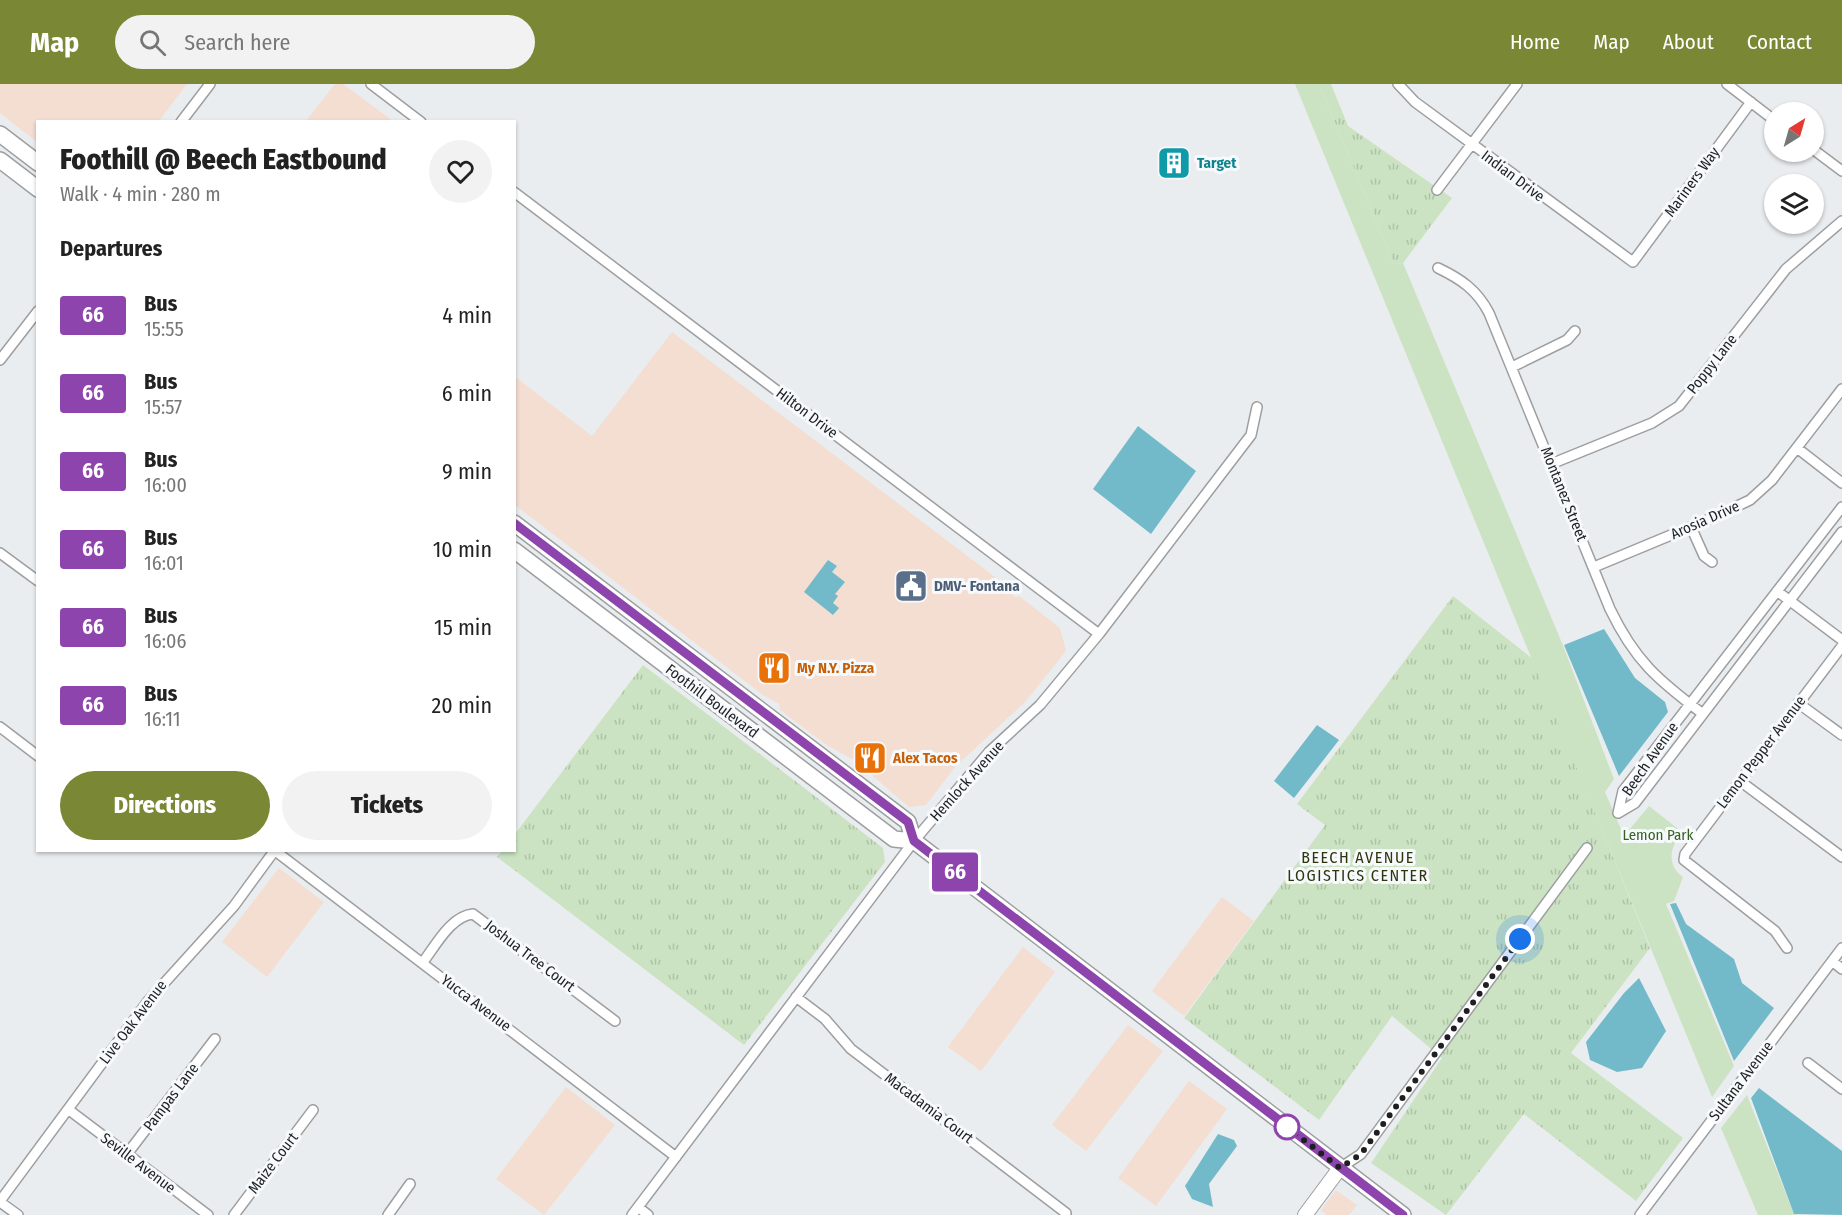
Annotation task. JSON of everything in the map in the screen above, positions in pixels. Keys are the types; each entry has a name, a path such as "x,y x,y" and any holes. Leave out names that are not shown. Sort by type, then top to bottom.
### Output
{"main road":[{"path":"0,134 36,161"},
{"path":"0,160 36,187"},
{"name":"Foothill Boulevard","path":"516,526 908,822 914,841"},
{"name":"Foothill Boulevard","path":"516,552 894,839 914,841 1403,1215"},
{"path":"1305,1215 1340,1168"}],"street":[{"path":"183,120 210,84"},
{"path":"371,84 418,120"},
{"path":"1401,88 1412,84"},
{"path":"1437,190 1517,84"},
{"path":"1727,84 1764,112"},
{"name":"Indian Drive","path":"1401,88 1471,144 1632,262"},
{"name":"Mariners Way","path":"1632,262 1751,102"},
{"path":"1824,158 1842,171"},
{"name":"Hilton Drive","path":"516,194 1099,634"},
{"name":"Poppy Lane","path":"1551,464 1652,423 1679,406 1786,269 1842,221"},
{"name":"Montanez Street","path":"1438,268 1463,280 1477,293 1489,313 1619,627 1637,657 1650,672 1703,714"},
{"path":"0,360 36,314"},
{"path":"1512,367 1567,340 1575,332"},
{"name":"Arosia Drive","path":"1594,567 1750,500 1772,480 1842,389"},
{"name":"Hemlock Avenue","path":"635,1211 914,841 989,752 1040,705 1099,634 1251,435 1257,407"},
{"path":"1797,448 1842,483"},
{"name":"Beech Avenue","path":"1842,507 1623,791 1618,813 1635,803 1842,532"},
{"path":"1691,527 1704,556 1712,562"},
{"path":"0,553 36,580"},
{"path":"1777,591 1842,640"},
{"name":"Lemon Pepper Avenue","path":"1787,948 1775,931 1684,860 1685,854 1842,646"},
{"path":"1798,703 1842,735"},
{"path":"0,727 36,754"},
{"path":"1740,781 1842,856"},
{"path":"1340,1168 1361,1154 1587,848"},
{"name":"Live Oak Avenue","path":"0,1201 148,1001 234,906 274,852"},
{"name":"Yucca Avenue","path":"276,852 676,1157"},
{"name":"Joshua Tree Court","path":"423,962 453,923 463,915 473,914 615,1021"},
{"name":"Sultana Avenue","path":"1640,1215 1842,948"},
{"path":"1832,961 1842,969"},
{"name":"Macadamia Court","path":"796,997 825,1020 852,1049 1066,1213"},
{"name":"Pampas Lane","path":"127,1154 214,1039"},
{"path":"1808,1063 1842,1089"},
{"name":"Seville Avenue","path":"69,1110 208,1215"},
{"name":"Maize Court","path":"234,1215 313,1110"},
{"path":"388,1215 410,1184"},
{"path":"0,1201 18,1215"},
{"path":"635,1211 648,1215"}],"shaded area":[{"path":"0,84 187,84 160,120 36,120 36,141 0,113"},
{"path":"335,84 343,84 392,120 307,120"},
{"path":"672,332 999,580 1000,585 1015,597 1019,596 1060,628 1066,651 1026,701 955,767 926,805 909,807 854,760 828,746 780,710 779,704 763,695 516,506 516,378 592,436"},
{"path":"279,868 324,902 267,977 222,942"},
{"path":"1222,897 1254,921 1184,1016 1152,991"},
{"path":"1023,947 1055,972 981,1071 948,1047"},
{"path":"1128,1025 1163,1051 1086,1151 1052,1125"},
{"path":"1189,1081 1227,1109 1156,1206 1118,1178"},
{"path":"566,1087 615,1125 544,1215 496,1179"},
{"path":"1336,1190 1357,1205 1349,1215 1327,1215 1321,1210"}],"green space":[{"name":"Lemon Park","path":"1295,84 1319,84 1394,264 1403,263 1562,643 1614,779 1605,792 1624,836 1649,806 1682,832 1675,844 1672,861 1683,877 1674,901 1666,904 1734,1066 1712,1097"},
{"path":"1319,84 1331,84 1348,126 1452,198 1403,263 1394,264"},
{"path":"1453,596 1533,659 1650,948 1571,1053 1683,1138 1636,1201 1524,1114 1446,1215 1371,1163 1442,1058 1392,1016 1319,1120 1184,1018 1325,825 1297,804"},
{"path":"643,665 883,848 885,862 744,1045 497,857 501,852 516,852 516,833"},
{"path":"1747,1095 1794,1214 1798,1215 1758,1215 1721,1128"}],"water":[{"path":"1138,426 1196,471 1151,534 1093,489"},
{"path":"828,560 837,566 832,572 845,582 835,594 838,596 833,603 839,608 833,615 804,592"},
{"path":"1604,629 1635,678 1665,702 1668,712 1619,776 1564,645"},
{"path":"1317,725 1339,740 1294,798 1274,781"},
{"path":"1676,903 1686,924 1734,959 1742,983 1774,1008 1734,1061 1670,904"},
{"path":"1639,978 1666,1031 1642,1068 1617,1072 1590,1060 1586,1042 1624,993"},
{"path":"1759,1088 1842,1151 1842,1215 1794,1214 1751,1098"},
{"path":"1218,1134 1234,1140 1237,1146 1209,1184 1213,1207 1192,1199 1185,1186"}],"bus line":[{"name":"66","path":"516,525 908,822 914,841 1403,1215"}],"place":[{"name":"Target","path":"1174,163"},
{"name":"DMV- Fontana","path":"911,586"},
{"name":"My N.Y. Pizza","path":"774,668"},
{"name":"Alex Tacos","path":"870,758"}],"district":[{"name":"BEECH AVENUE LOGISTICS CENTER","path":"1358,866"}],"route":[{"path":"1287,1127 1340,1168 1361,1154 1520,939"}]}
